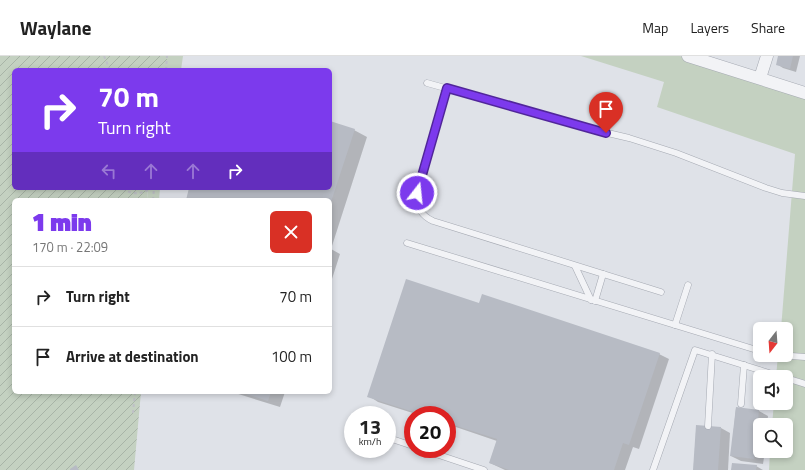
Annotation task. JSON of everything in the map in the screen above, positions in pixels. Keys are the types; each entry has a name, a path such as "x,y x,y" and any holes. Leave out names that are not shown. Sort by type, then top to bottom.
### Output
{"street":[{"path":"688,56 805,93"},
{"path":"760,78 767,56"}],"lane":[{"path":"427,83 595,130 630,138 676,153 766,188 782,193 805,196"},
{"path":"447,88 417,193 417,205 419,211 427,219 661,292"},
{"path":"407,242 753,349"},
{"path":"575,266 593,300"},
{"path":"593,300 603,274"},
{"path":"675,325 688,285"},
{"path":"653,470 695,350 760,370"},
{"path":"708,426 712,354"},
{"path":"793,356 805,357"},
{"path":"741,404 744,365"},
{"path":"793,380 805,384"},
{"path":"448,458 484,470"}],"path":[{"path":"104,56 109,68"},
{"path":"166,68 167,56"},
{"path":"126,190 137,194 148,190"},
{"path":"133,413 135,394"}],"green space":[{"path":"0,56 167,56 167,68 12,68 12,190 148,190 147,198 12,198 12,394 141,394 134,470 0,470"},
{"path":"167,56 183,56 181,68 167,68"},
{"path":"581,56 680,56 805,96 805,470 769,470 770,458 793,458 793,418 773,418 773,410 793,410 793,370 777,370 777,362 793,362 793,322 782,322 795,154 657,107 664,82"},
{"path":"148,190 160,190 159,198 147,198"}],"building":[{"path":"778,56 793,56 790,69 776,65"},
{"path":"332,122 355,129 332,199 186,198 188,190 332,190"},
{"path":"406,279 479,303 482,294 660,353 629,445 623,443 614,470 509,470 489,463 497,439 456,426 456,406 404,406 404,409 367,397"},
{"path":"246,394 270,394 268,401"},
{"path":"736,407 759,410 758,418 753,418 754,459 730,456"},
{"path":"696,425 721,427 718,470 693,470"},
{"path":"732,463 757,465 756,470 731,470"},
{"path":"76,465 79,470 70,470 70,469"}],"route":[{"path":"417,193 447,88 606,133"}]}
